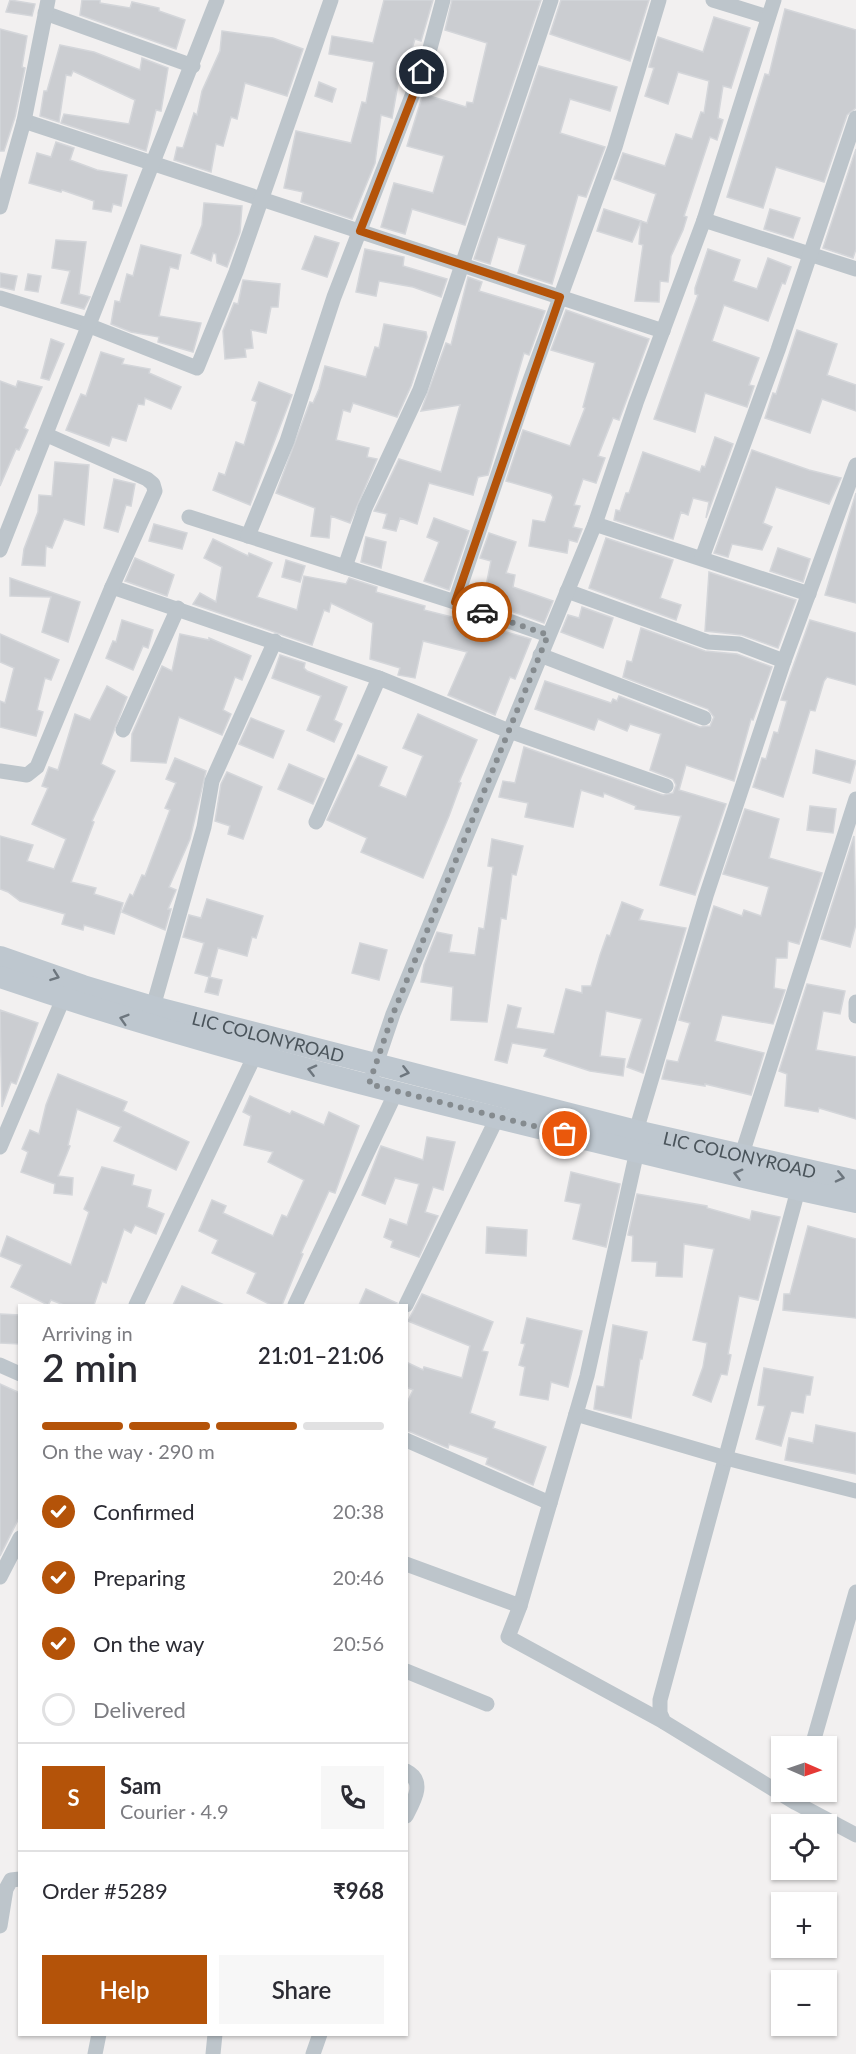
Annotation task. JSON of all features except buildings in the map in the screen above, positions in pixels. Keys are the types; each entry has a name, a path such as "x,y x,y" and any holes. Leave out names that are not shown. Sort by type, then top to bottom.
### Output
{"main road":[{"name":"LIC COLONYROAD","path":"0,957 74,996 153,1007 372,1075 775,1173 856,1181"},
{"path":"0,977 74,996 255,1055 372,1075"},
{"name":"LIC COLONYROAD","path":"372,1075 396,1092 496,1118 636,1141 742,1154 775,1173 798,1190 856,1202"}],"street":[{"path":"0,550 218,0"},
{"path":"0,298 90,326 197,368 262,199 331,0"},
{"path":"248,536 287,441 334,297 429,52 443,0"},
{"path":"345,567 365,508 420,390 551,0"},
{"path":"455,602 560,297 615,147 659,0"},
{"path":"713,0 768,17"},
{"path":"372,1075 393,1014 595,524 705,220 774,0"},
{"path":"0,207 24,121 46,6 193,66"},
{"path":"702,558 856,118"},
{"path":"24,121 663,331"},
{"path":"705,220 856,269"},
{"path":"0,771 27,775 37,767 112,586 154,498 153,484 47,435"},
{"path":"771,1782 508,1637 520,1606 587,1376 636,1141 706,896 784,661 856,465"},
{"path":"189,518 455,602 548,635"},
{"path":"595,524 809,594"},
{"path":"112,586 379,678 509,731 666,786"},
{"path":"567,591 708,642 739,644 784,661"},
{"path":"123,730 178,608"},
{"path":"153,1007 204,827 212,781 275,641"},
{"path":"540,655 704,718"},
{"path":"316,822 379,678"},
{"path":"742,1154 856,799"},
{"path":"0,1147 74,996"},
{"path":"856,1002 856,1016"},
{"path":"136,1304 255,1055"},
{"path":"295,1304 396,1092"},
{"path":"406,1304 496,1118"},
{"path":"664,1722 660,1713 660,1700 798,1190"},
{"path":"0,1365 18,1373"},
{"path":"576,1414 726,1458 856,1491"},
{"path":"408,1441 550,1503"},
{"path":"0,1577 18,1542"},
{"path":"408,1565 520,1606"},
{"path":"815,1736 856,1592"},
{"path":"408,1672 487,1704"},
{"path":"408,1772 414,1776 418,1784 415,1798 408,1812"},
{"path":"805,1802 856,1835"},
{"path":"0,1926 6,1889 11,1880 18,1879"},
{"path":"95,2054 99,2036"},
{"path":"213,2054 215,2036"},
{"path":"313,2054 319,2036"}],"way so far":[{"path":"482,612 548,635 393,1014 369,1084 565,1134"}],"route":[{"path":"422,72 360,231 560,297 455,602 482,612"}]}
